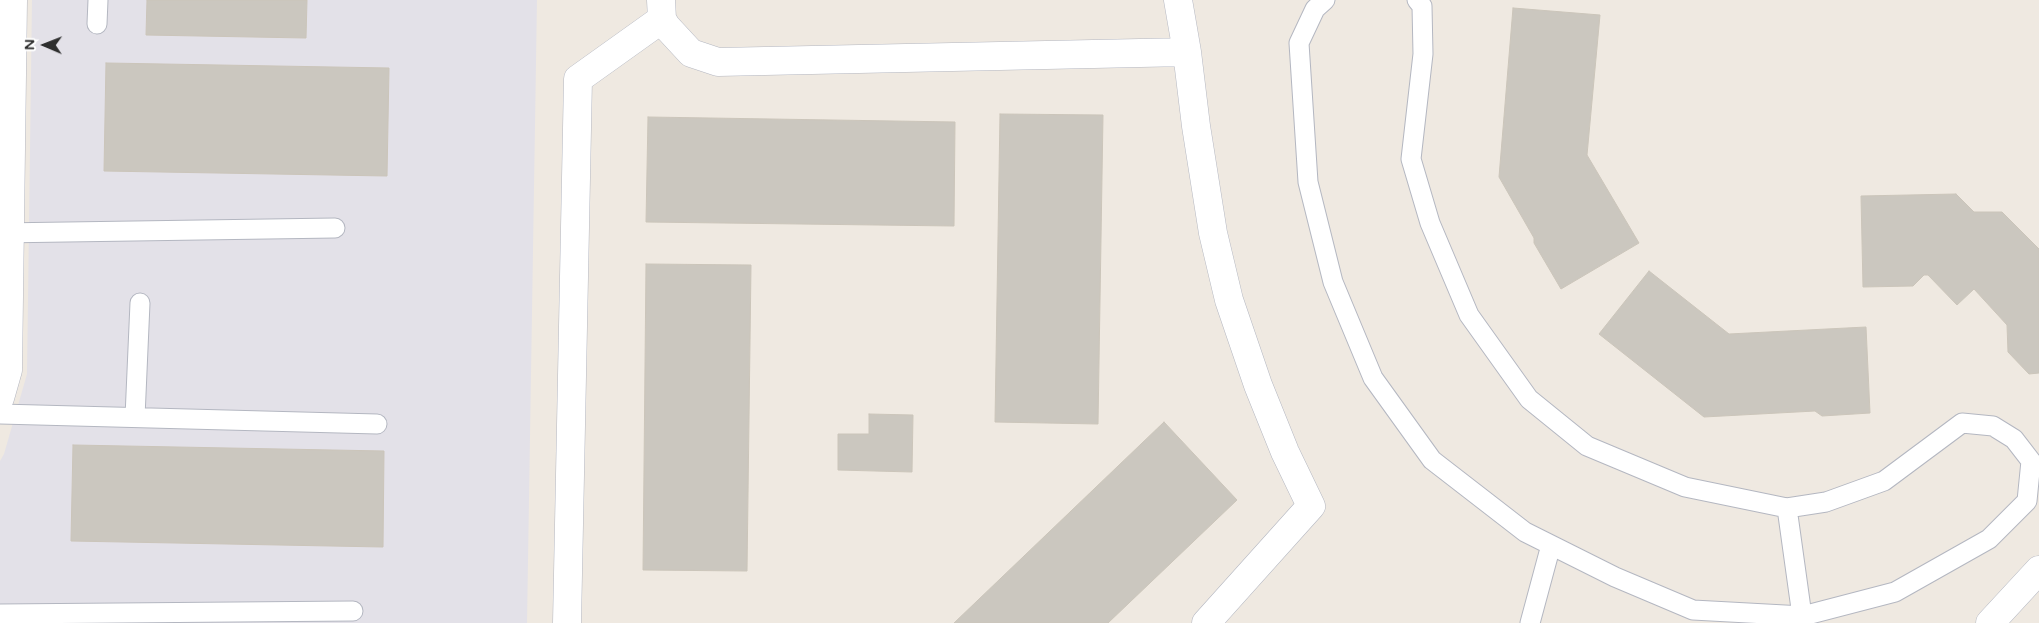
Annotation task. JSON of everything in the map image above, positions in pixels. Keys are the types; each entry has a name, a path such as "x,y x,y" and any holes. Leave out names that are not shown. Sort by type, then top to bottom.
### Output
{"street":[{"path":"0,398 8,370 5,233 13,0"},
{"path":"1178,0 1188,52 1196,126 1213,233 1230,300 1258,385 1285,452 1311,506 1206,623"},
{"path":"567,623 578,79 662,9 666,26 691,53 718,62 1188,52"},
{"path":"1990,623 2039,570"}],"lane":[{"path":"97,24 98,0"},
{"path":"1325,0 1315,10 1299,43 1308,182 1334,282 1372,378 1432,460 1525,532 1615,577 1693,610 1803,620 1895,592 1989,539 2027,500 2031,461 2014,439 1994,426 1962,423 1884,481 1826,502 1787,508 1684,487 1587,446 1529,399 1469,315 1430,223 1411,159 1423,54 1422,6 1417,0"},
{"path":"5,233 335,228"},
{"path":"135,417 140,303"},
{"path":"0,414 377,424"},
{"path":"1787,508 1803,620"},
{"path":"1530,623 1551,545"},
{"path":"0,614 353,612"}],"shaded area":[{"path":"32,0 537,0 527,623 0,623 0,461 4,454 27,374"}],"building":[{"path":"147,0 307,0 306,38 146,35"},
{"path":"1513,8 1600,15 1587,155 1639,243 1561,289 1499,177"},
{"path":"106,63 389,68 387,176 104,171"},
{"path":"1000,114 1103,115 1098,424 995,422"},
{"path":"648,117 955,122 954,226 646,222"},
{"path":"1956,194 1974,212 2002,212 2039,249 2039,373 2029,374 2008,352 2007,325 1974,289 1957,305 1928,275 1924,275 1913,286 1863,287 1861,196"},
{"path":"646,264 751,265 747,571 643,570"},
{"path":"1649,271 1729,334 1866,327 1870,413 1822,416 1815,411 1704,417 1599,334"},
{"path":"869,414 913,415 912,472 838,470 838,434 869,434"},
{"path":"1164,422 1237,500 1108,623 954,623"},
{"path":"73,445 384,451 383,547 71,541"}]}
